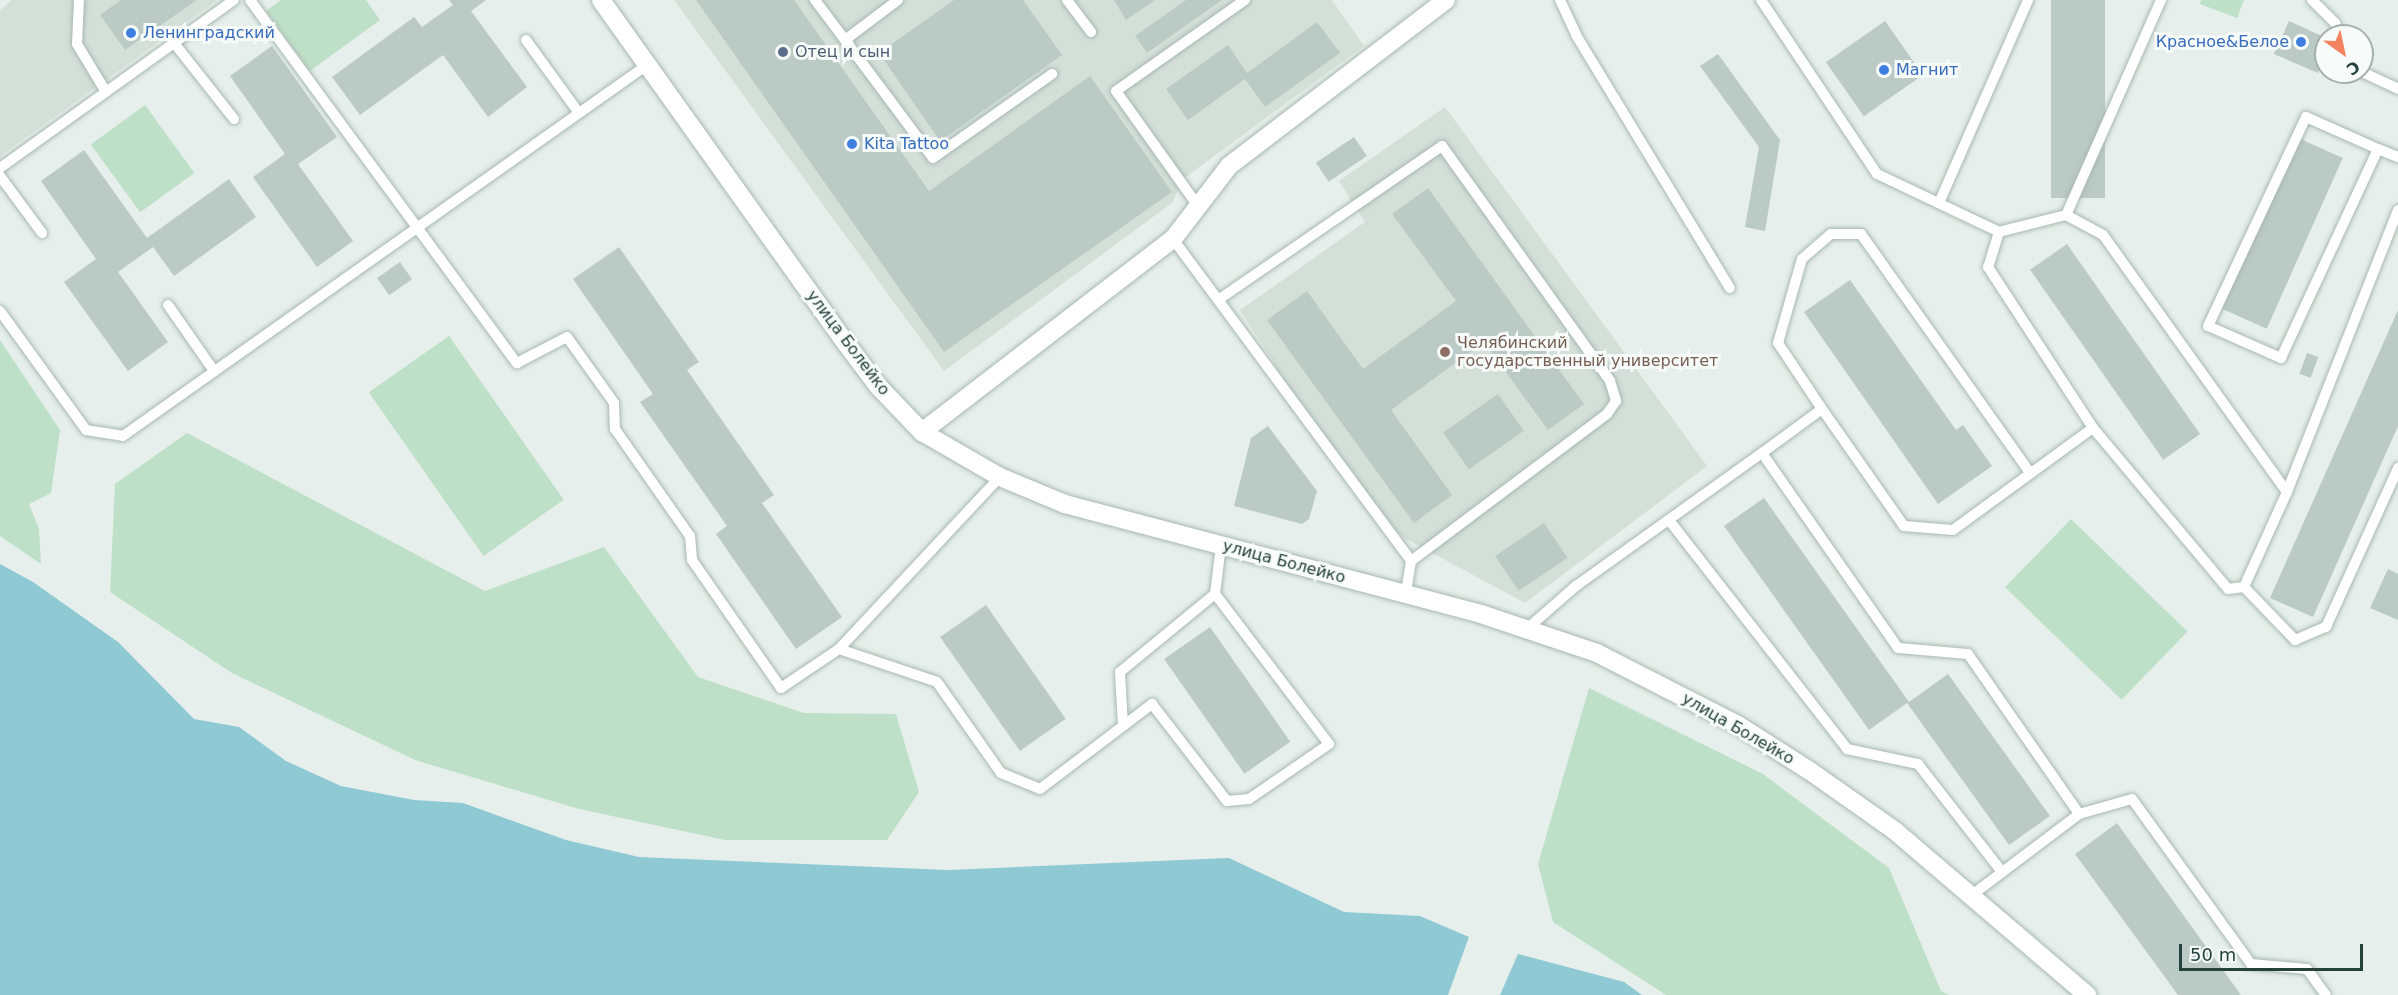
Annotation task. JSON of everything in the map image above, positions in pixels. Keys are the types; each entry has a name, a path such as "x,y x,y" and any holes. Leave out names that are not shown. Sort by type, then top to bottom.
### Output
{"street":[{"name":"улица Болейко","path":"601,0 845,342 878,386 922,432 1000,477 1065,504 1528,628 1597,653 1738,725 1895,831 2087,995"},
{"path":"922,432 1173,239 1229,166 1446,0"}],"lane":[{"path":"79,0 76,44 106,92"},
{"path":"0,168 234,0"},
{"path":"250,0 419,226 517,363 567,337 614,403 615,429 690,536 692,560 781,688 839,649 1000,477"},
{"path":"815,0 933,158 1052,74"},
{"path":"845,40 898,0"},
{"path":"1067,0 1091,32"},
{"path":"1198,206 1116,91 1245,0"},
{"path":"1560,0 1576,35 1730,288"},
{"path":"1761,0 1877,174 1999,232 2066,214 2103,236 2287,492"},
{"path":"1939,203 2028,0"},
{"path":"2066,214 2161,0"},
{"path":"2312,0 2335,24"},
{"path":"526,40 579,113"},
{"path":"174,43 234,119"},
{"path":"0,311 86,430 123,436 647,64"},
{"path":"2374,78 2398,89"},
{"path":"2378,149 2281,358 2208,326 2306,117 2398,157"},
{"path":"1218,300 1442,146 1610,381 1616,401 1607,414 1411,561 1406,594"},
{"path":"0,176 42,233"},
{"path":"2244,587 2287,492 2398,210"},
{"path":"1999,232 1988,267 2093,428 2228,589 2244,587"},
{"path":"2030,473 1862,234 1831,234 1802,259 1778,343 1904,526 1953,530 2093,428"},
{"path":"1173,239 1411,561"},
{"path":"168,305 214,371"},
{"path":"1528,628 1576,586 1822,410"},
{"path":"1762,453 1898,648 1968,654 2079,814"},
{"path":"2244,587 2295,640 2326,627 2398,468"},
{"path":"1668,520 1847,749 1918,764 2002,872"},
{"path":"1123,726 1120,672 1215,594 1221,545"},
{"path":"839,649 937,682 1001,772 1040,789 1152,704 1227,801 1249,800 1329,744 1215,594"},
{"path":"1972,895 2079,814 2132,799 2251,964 2307,969 2326,995"}],"shaded area":[{"path":"12,0 217,0 0,156 0,10"},
{"path":"674,0 1332,0 1364,46 1183,179 1172,203 944,371"},
{"name":"Челябинский государственный университет","path":"1445,107 1707,466 1525,603 1397,534 1294,394 1240,310 1365,222 1339,181"}],"green space":[{"path":"281,0 366,0 380,20 310,71 266,11"},
{"path":"2201,0 2244,0 2237,18 2200,4"},
{"path":"145,105 194,173 140,212 91,144"},
{"path":"449,336 564,500 483,556 369,392"},
{"path":"0,340 60,430 51,493 29,504 39,529 41,564 0,536"},
{"path":"187,433 485,591 604,547 698,677 804,713 896,714 919,792 887,840 725,840 579,809 415,760 232,673 110,592 115,484"},
{"path":"2071,519 2188,632 2122,700 2005,587"},
{"path":"1589,688 1763,774 1889,868 1941,991 1949,995 1666,995 1553,922 1538,864"}],"water":[{"path":"0,564 33,582 118,642 194,719 239,727 286,761 341,786 414,800 463,803 566,840 639,857 948,870 1229,858 1344,912 1420,916 1469,937 1448,995 0,995"},
{"path":"1518,954 1624,982 1642,995 1500,995"}],"building":[{"name":"Ленинградский","path":"121,0 197,0 125,50 100,15"},
{"path":"449,0 486,0 471,11 527,87 488,117 443,55 360,115 332,77 414,17 422,27 453,5"},
{"path":"696,0 794,0 929,191 1090,76 1172,192 944,352"},
{"path":"954,0 1023,0 1062,55 940,141 879,53"},
{"path":"1114,0 1155,0 1126,20"},
{"path":"1186,0 1222,0 1147,53 1135,36"},
{"path":"2051,0 2105,0 2105,198 2051,198"},
{"path":"1885,21 1923,75 1864,116 1826,62"},
{"path":"2289,21 2314,32 2314,71 2274,54"},
{"path":"1317,22 1340,53 1265,107 1245,79 1188,120 1166,89 1228,45 1247,73"},
{"path":"272,46 337,137 298,164 353,241 317,267 253,177 285,154 230,76"},
{"path":"1718,54 1780,140 1765,231 1745,227 1759,147 1700,66"},
{"path":"1354,137 1367,156 1329,182 1316,163"},
{"path":"2298,138 2343,158 2267,329 2222,309"},
{"path":"84,150 147,238 229,179 256,217 174,276 153,247 118,272 168,342 128,371 64,282 96,259 41,181"},
{"path":"1428,188 1584,404 1548,430 1484,342 1391,410 1452,495 1414,523 1267,320 1307,291 1363,369 1456,301 1392,214"},
{"path":"2067,244 2200,434 2163,460 2030,270"},
{"path":"619,247 699,362 687,370 774,495 762,503 842,617 796,649 716,534 727,526 640,402 653,394 573,279"},
{"path":"400,262 412,279 389,295 377,278"},
{"path":"1850,280 1956,430 1963,425 1992,466 1938,504 1804,312"},
{"path":"2398,310 2398,426 2313,617 2270,598"},
{"path":"2307,353 2318,357 2311,378 2299,374"},
{"path":"1498,394 1524,431 1469,469 1443,432"},
{"path":"1268,426 1317,491 1309,519 1302,524 1234,506 1251,438"},
{"path":"1764,498 1909,702 1948,674 2050,816 2009,845 1907,703 1869,730 1724,526"},
{"path":"1544,523 1567,558 1519,591 1495,556"},
{"path":"2388,569 2398,574 2398,620 2370,608"},
{"path":"986,605 1066,719 1020,751 940,637"},
{"path":"1210,627 1290,742 1244,774 1164,659"},
{"path":"2117,823 2241,995 2178,995 2075,854"}],"place":[{"name":"Ленинградский","path":"131,33"},
{"name":"Красное&Белое","path":"2301,42"},
{"name":"Отец и сын","path":"783,52"},
{"name":"Магнит","path":"1884,70"},
{"name":"Kita Tattoo","path":"852,144"},
{"name":"Челябинский государственный университет","path":"1445,352"}]}
